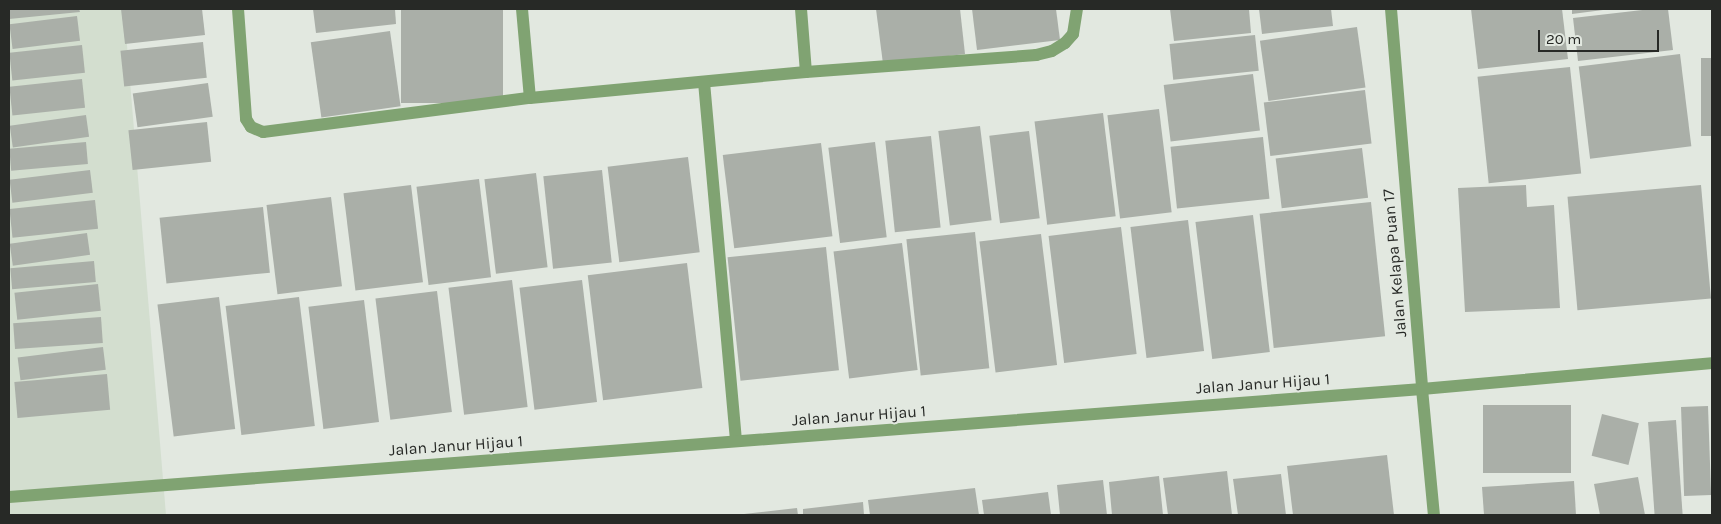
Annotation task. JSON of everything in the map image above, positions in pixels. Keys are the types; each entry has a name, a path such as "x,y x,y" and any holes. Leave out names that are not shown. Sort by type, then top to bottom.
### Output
{"street":[{"path":"238,9 246,120 251,127 263,132 530,98 806,72 1036,55 1052,51 1065,43 1073,34 1077,12"},
{"path":"522,9 530,98"},
{"path":"801,9 806,72"},
{"name":"Jalan Kelapa Puan 17","path":"1391,9 1434,515"},
{"path":"704,82 736,441"},
{"name":"Jalan Janur Hijau 1","path":"9,497 1712,364"}],"shaded area":[{"path":"9,9 124,9 166,515 9,515"}],"building":[{"path":"9,9 79,9 80,12 9,19"},
{"path":"121,9 202,9 205,35 125,44"},
{"path":"313,9 395,9 396,24 316,33"},
{"path":"401,9 503,9 503,103 401,103"},
{"path":"876,9 960,9 965,54 883,64"},
{"path":"972,9 1056,9 1060,40 977,50"},
{"path":"1170,9 1249,9 1251,33 1174,41"},
{"path":"1259,9 1331,9 1333,26 1262,34"},
{"path":"1471,9 1562,9 1568,59 1478,69"},
{"path":"1572,9 1603,9 1603,10 1572,14"},
{"path":"1651,9 1668,9 1673,50 1578,61 1573,18"},
{"path":"77,16 80,41 13,49 10,24"},
{"path":"1357,27 1365,87 1268,101 1260,41"},
{"path":"390,31 401,106 321,117 311,42"},
{"path":"1255,35 1259,71 1173,80 1169,44"},
{"path":"203,42 207,78 124,86 120,51"},
{"path":"82,45 85,73 12,80 9,53"},
{"path":"1680,54 1691,146 1590,159 1579,66"},
{"path":"1701,58 1712,58 1712,136 1701,136"},
{"path":"1570,67 1581,173 1489,183 1478,77"},
{"path":"1253,74 1260,131 1171,142 1164,85"},
{"path":"82,79 85,108 12,115 9,87"},
{"path":"208,83 213,117 137,127 133,94"},
{"path":"1365,90 1372,144 1270,156 1264,102"},
{"path":"1159,109 1172,212 1120,219 1107,115"},
{"path":"1103,113 1116,216 1047,225 1035,121"},
{"path":"86,115 89,137 13,148 10,126"},
{"path":"207,122 211,162 133,170 128,130"},
{"path":"980,126 992,220 950,225 938,131"},
{"path":"1029,131 1040,218 1000,223 989,136"},
{"path":"931,136 941,227 895,232 885,141"},
{"path":"1263,137 1269,199 1177,208 1171,147"},
{"path":"86,142 88,164 11,171 9,149"},
{"path":"875,142 887,237 840,243 828,148"},
{"path":"821,143 832,236 734,248 723,155"},
{"path":"1362,148 1368,198 1282,208 1276,159"},
{"path":"688,157 700,252 619,262 608,167"},
{"path":"90,170 93,193 12,203 10,180"},
{"path":"602,170 612,262 553,269 543,176"},
{"path":"536,173 548,267 496,274 484,179"},
{"path":"479,179 491,277 429,285 416,187"},
{"path":"411,185 423,282 355,291 344,193"},
{"path":"1526,185 1527,207 1554,205 1560,308 1465,312 1458,188"},
{"path":"1701,185 1711,299 1577,310 1568,197"},
{"path":"331,197 342,286 277,294 266,205"},
{"path":"95,200 98,229 13,238 9,209"},
{"path":"1371,202 1385,336 1274,348 1260,214"},
{"path":"263,207 270,273 166,284 160,218"},
{"path":"1253,215 1270,352 1212,359 1195,222"},
{"path":"1188,220 1204,351 1147,358 1130,227"},
{"path":"1121,227 1137,354 1064,363 1049,236"},
{"path":"975,232 989,368 921,375 906,239"},
{"path":"87,233 90,255 13,266 10,244"},
{"path":"1041,234 1057,365 996,373 979,242"},
{"path":"902,243 918,370 849,378 834,251"},
{"path":"826,247 839,370 741,381 728,257"},
{"path":"94,261 96,282 12,289 10,268"},
{"path":"687,263 702,388 603,400 588,275"},
{"path":"512,280 528,407 464,415 448,288"},
{"path":"582,280 597,402 534,410 519,288"},
{"path":"98,284 101,311 17,320 14,293"},
{"path":"437,291 452,412 390,420 375,299"},
{"path":"219,297 235,429 174,437 157,305"},
{"path":"299,297 315,426 241,435 226,306"},
{"path":"364,300 379,422 323,429 308,307"},
{"path":"101,317 103,343 15,349 13,323"},
{"path":"103,347 106,370 20,380 18,357"},
{"path":"107,374 110,410 17,418 14,382"},
{"path":"1483,405 1571,405 1571,473 1483,473"},
{"path":"1708,406 1711,495 1684,496 1681,407"},
{"path":"1602,414 1639,423 1628,465 1592,456"},
{"path":"1676,420 1683,515 1655,515 1648,422"},
{"path":"1387,455 1394,515 1293,515 1287,466"},
{"path":"1227,471 1232,515 1168,515 1163,478"},
{"path":"1281,474 1286,515 1238,515 1233,479"},
{"path":"1159,476 1163,515 1112,515 1109,482"},
{"path":"1638,477 1645,515 1600,515 1594,484"},
{"path":"1103,480 1107,515 1060,515 1057,485"},
{"path":"1574,481 1576,515 1484,515 1482,487"},
{"path":"975,488 979,515 870,515 868,500"},
{"path":"1048,492 1051,515 984,515 982,500"},
{"path":"863,502 864,515 803,515 803,509"},
{"path":"797,508 798,515 744,515 744,514"}]}
